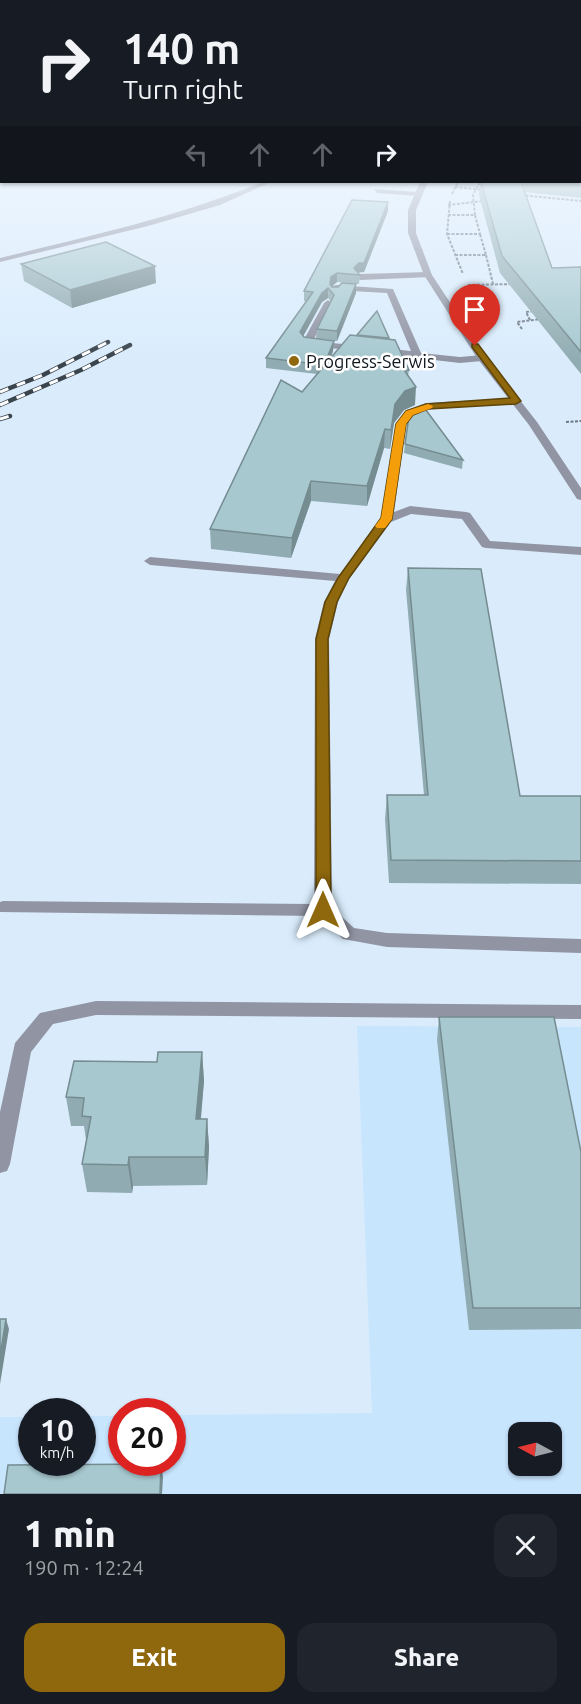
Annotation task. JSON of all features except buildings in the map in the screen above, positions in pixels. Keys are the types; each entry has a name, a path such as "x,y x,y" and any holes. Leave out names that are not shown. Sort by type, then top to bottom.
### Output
{"street":[{"path":"0,260 156,221"},
{"path":"412,221 412,233 428,275 482,358 516,401 581,497"},
{"path":"360,277 428,275"},
{"path":"334,292 337,287 390,291 417,355"},
{"path":"328,303 307,343 460,360 482,358"},
{"path":"323,910 322,639 331,602 344,578 387,519 401,424 410,413 426,406 516,401"},
{"path":"387,519 410,510 466,516 486,544 581,551"},
{"path":"150,561 344,578"},
{"path":"3,907 323,910 349,934 387,940 581,946"},
{"path":"0,1164 22,1049 47,1018 96,1008 581,1012"}],"path":[{"path":"448,221 447,234 464,275"},
{"path":"477,221 493,284"},
{"path":"447,234 480,234"},
{"path":"455,255 486,255"},
{"path":"474,294 468,285 517,284"},
{"path":"530,320 526,312 539,311"},
{"path":"522,329 517,322 550,318"},
{"path":"562,422 581,422"}],"shaded area":[{"path":"357,1026 581,1027 581,1494 0,1494 0,1417 18,1417 18,1476 96,1476 96,1416 108,1416 108,1476 186,1476 186,1415 372,1413"}],"railway":[{"path":"0,392 43,375 108,342"},
{"path":"0,405 81,370 130,345"},
{"path":"0,419 10,416"}],"slow traffic":[{"path":"381,526 387,519 401,424 410,413 428,406"}],"place":[{"name":"Progress-Serwis","path":"294,361"}],"route":[{"path":"323,910 322,639 331,602 365,546 387,519 401,424 410,413 426,406 516,401 475,346"}]}
